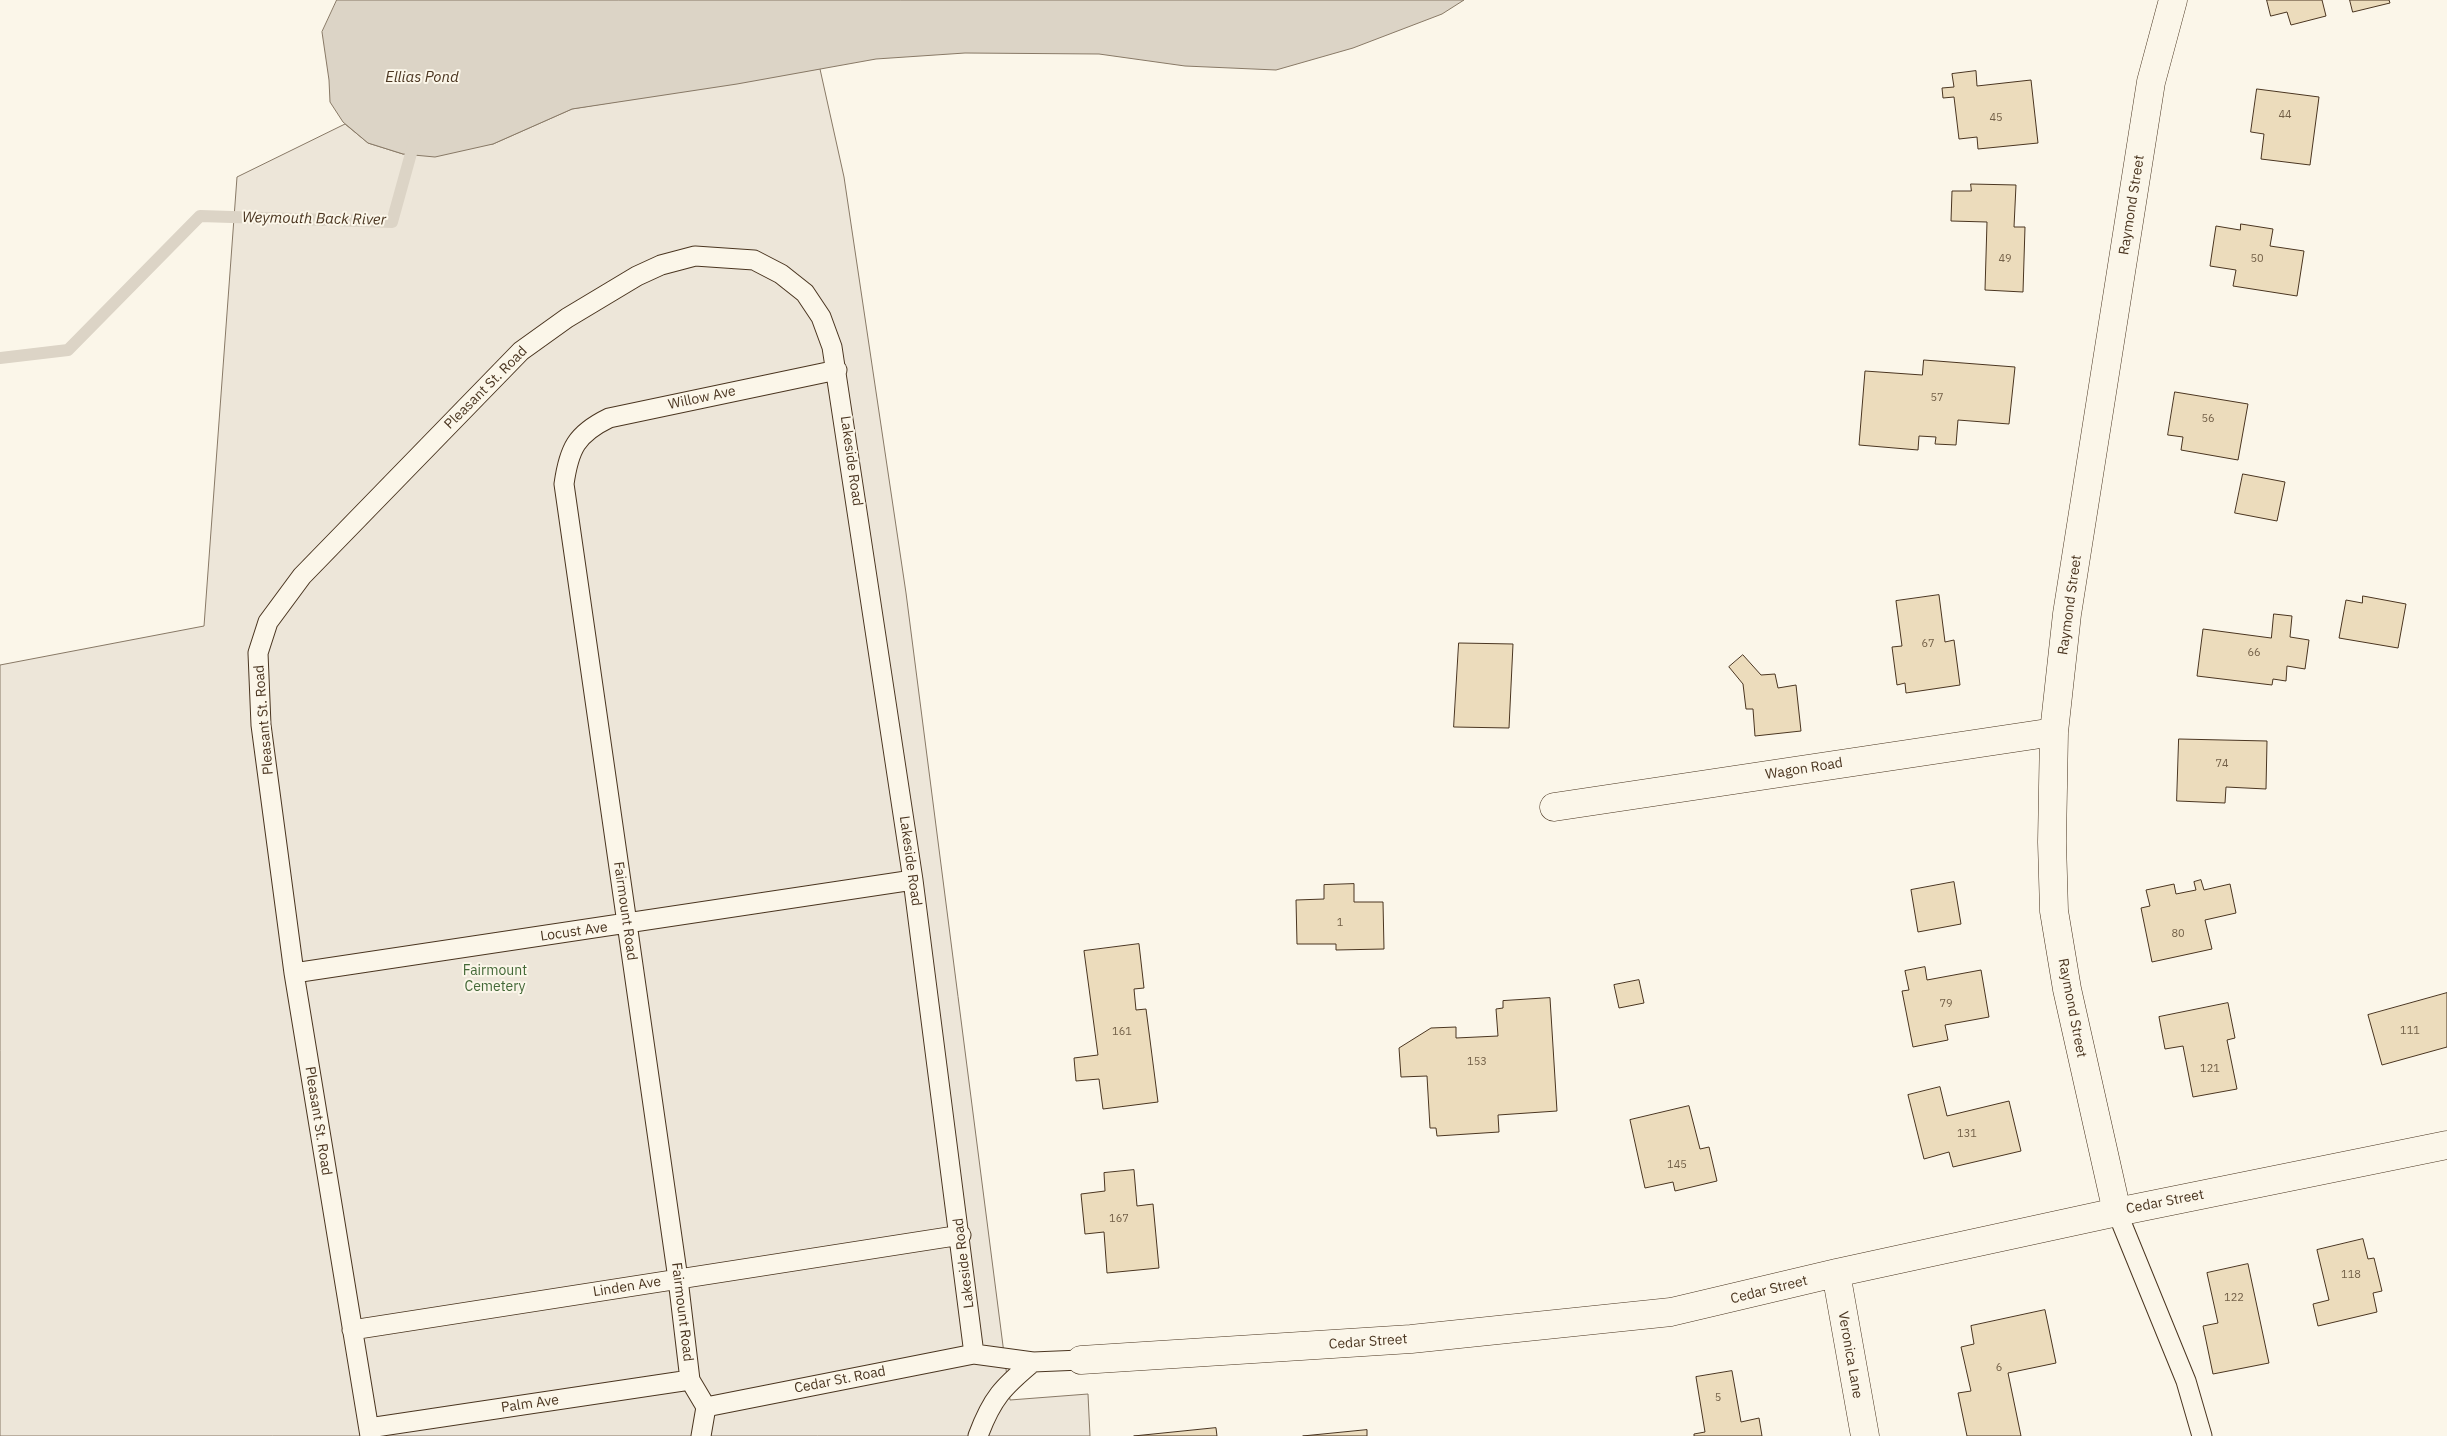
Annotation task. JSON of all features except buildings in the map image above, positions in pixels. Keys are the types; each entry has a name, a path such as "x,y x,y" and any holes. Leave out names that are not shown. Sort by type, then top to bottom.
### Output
{"street":[{"name":"Raymond Street","path":"2117,1212 2067,989 2054,911 2052,842 2054,732 2067,614 2149,92 2173,0"},
{"name":"Wagon Road","path":"1554,807 2054,732"},
{"name":"Cedar Street","path":"1081,1360 1411,1339 1670,1312 1836,1273 2117,1212 2447,1146"},
{"name":"Veronica Lane","path":"1836,1273 1865,1436"}],"lane":[{"name":"Pleasant St. Road","path":"370,1432 294,973 261,725 258,653 268,622 302,576 521,351 604,294 661,265 695,256 729,257 754,260 781,274 805,293 821,317 837,370"},
{"name":"Willow Ave","path":"575,444 590,427 609,418 837,370"},
{"name":"Lakeside Road","path":"837,370 913,880 961,1236 974,1354"},
{"name":"Fairmount Road","path":"575,444 568,460 564,484 678,1279 690,1380"},
{"name":"Locust Ave","path":"294,973 913,880"},
{"path":"2117,1212 2186,1381 2202,1436"},
{"name":"Linden Ave","path":"352,1330 961,1236"},
{"name":"Cedar St. Road","path":"706,1406 974,1354 1033,1362 1081,1360"},
{"path":"978,1436 986,1414 1005,1386 1033,1362"},
{"path":"690,1380 706,1406 702,1436"},
{"name":"Palm Ave","path":"370,1432 690,1380"}],"green space":[{"name":"Fairmount Cemetery","path":"820,69 844,177 906,593 1010,1400 1088,1394 1090,1436 0,1436 0,665 204,626 237,177 345,124 368,143 403,154 493,144 572,109"}],"water":[{"name":"Ellias Pond","path":"337,0 1464,0 1442,14 1353,48 1276,70 1185,66 1099,54 965,53 876,59 737,84 572,109 493,144 435,157 403,154 368,143 343,122 330,102 329,80 322,32"}],"waterway":[{"name":"Weymouth Back River","path":"0,358 68,350 200,216 392,222 415,139"}]}
